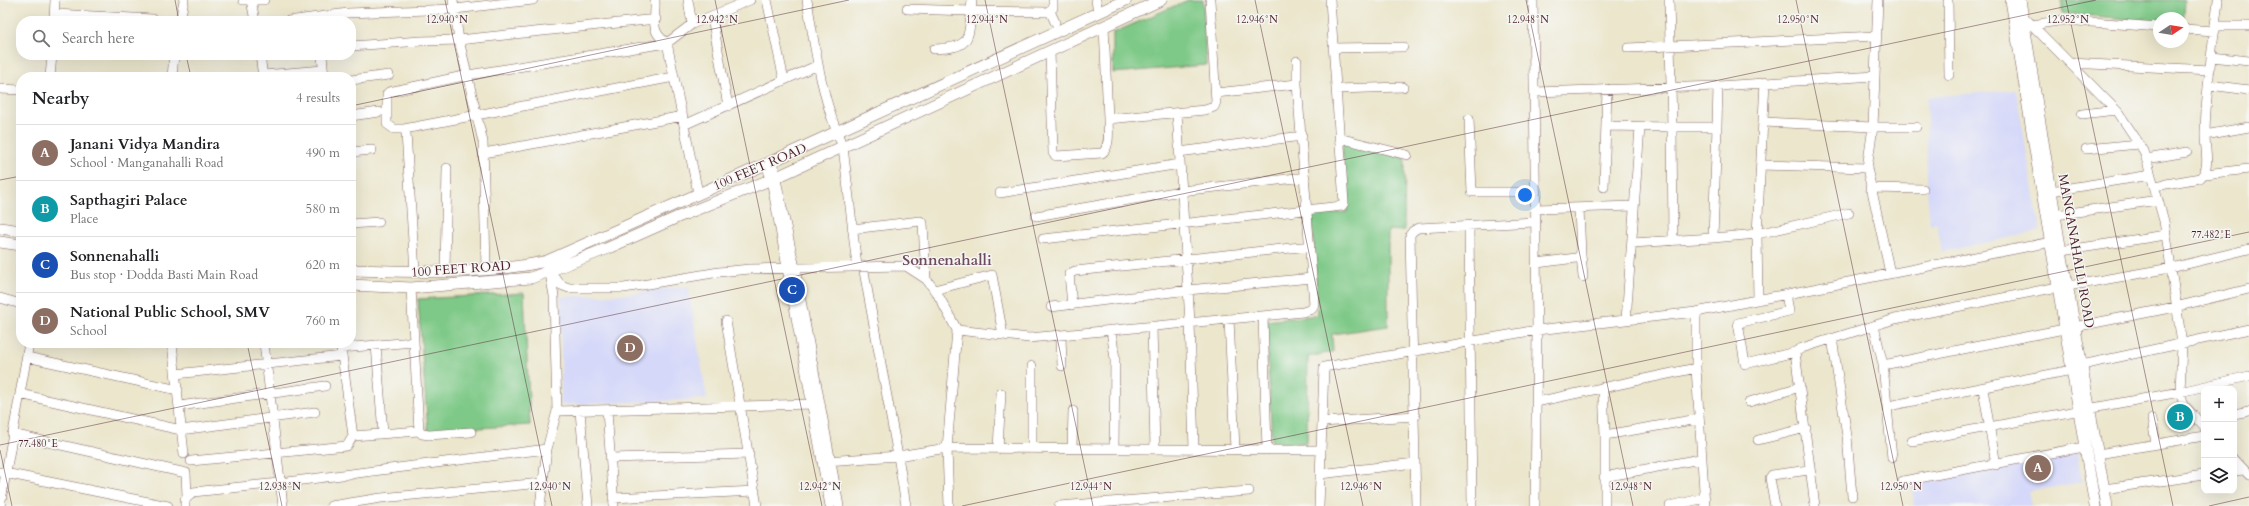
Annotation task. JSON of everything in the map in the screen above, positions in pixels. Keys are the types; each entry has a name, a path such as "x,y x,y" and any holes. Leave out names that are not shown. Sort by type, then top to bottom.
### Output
{"main road":[{"name":"100 FEET ROAD","path":"356,270 445,272 547,261 698,193 769,163 836,131 1126,0"},
{"name":"100 FEET ROAD","path":"356,285 411,288 531,278 550,272 774,178 1161,0"},
{"name":"MANGANAHALLI ROAD","path":"2012,0 2019,17 2056,215 2057,244"},
{"name":"MANGANAHALLI ROAD","path":"2020,0 2019,17 2057,244 2070,328 2072,370 2095,506"},
{"path":"0,228 16,230"},
{"path":"0,242 16,244"},
{"name":"MANGANAHALLI ROAD","path":"2070,328 2082,365 2107,506"}],"street":[{"path":"54,16 56,0"},
{"path":"181,16 184,0"},
{"path":"254,16 249,0 264,0"},
{"path":"326,16 348,13 533,0"},
{"path":"655,0 656,19 654,27 657,36 667,43 698,193"},
{"path":"688,0 692,24"},
{"path":"674,77 404,129 394,129 387,124 387,94 389,92 468,75 667,43 692,24 750,0"},
{"path":"767,0 784,80"},
{"path":"807,0 818,65 836,131 843,147 852,229 898,456 906,506"},
{"path":"934,49 957,46 965,42 970,34 972,0"},
{"path":"1050,11 1053,8 1053,0"},
{"path":"1096,0 1098,13"},
{"path":"1108,119 1205,110 1214,107 1216,93 1210,0"},
{"path":"1043,239 1183,222 1341,207 1344,204 1330,0"},
{"path":"1533,0 1537,263 1535,506"},
{"path":"1669,0 1673,241"},
{"path":"1878,0 1873,127 1867,168 1870,188 1890,273"},
{"path":"1948,0 1949,75"},
{"path":"2205,174 2207,166 2205,135 2210,70 2218,0"},
{"path":"454,5 459,40 477,114 484,152 486,268"},
{"path":"907,9 1050,11"},
{"path":"1050,11 1055,22"},
{"path":"712,17 728,106"},
{"path":"2019,17 2032,25 2116,110 2139,144 2146,159 2155,186 2166,235 2171,268 2175,307 2182,344 2180,392 2184,404 2201,423"},
{"path":"356,46 459,40 656,19"},
{"path":"2032,25 2064,20 2153,27"},
{"path":"1050,51 1052,153 1056,156 1102,153 1106,151 1108,145 1104,26"},
{"path":"2189,29 2215,29 2249,26"},
{"path":"1628,48 1876,36"},
{"path":"1333,48 1403,47"},
{"path":"2212,57 2249,61"},
{"path":"50,72 52,60"},
{"path":"172,72 174,60"},
{"path":"261,60 262,72"},
{"path":"323,60 324,72"},
{"path":"957,330 1029,338 1310,311 1314,304 1297,84 1297,61"},
{"path":"2070,63 2210,70"},
{"path":"684,125 818,65"},
{"path":"356,79 389,74"},
{"path":"1535,92 1670,86 1718,86 1874,76"},
{"path":"1758,300 1757,234 1765,82"},
{"path":"1216,93 1297,84"},
{"path":"2209,85 2249,90"},
{"path":"1713,238 1718,86"},
{"path":"1336,89 1403,87"},
{"path":"0,89 16,90"},
{"path":"1604,187 1607,89"},
{"path":"2082,114 2116,110"},
{"path":"356,115 379,112"},
{"path":"1177,113 1190,322 1194,449"},
{"path":"484,152 682,116"},
{"path":"1469,120 1472,192 1536,192"},
{"path":"1763,122 1873,127 1916,127"},
{"path":"1606,126 1717,127"},
{"path":"1626,320 1640,127"},
{"path":"2205,135 2249,127"},
{"path":"404,129 406,133 415,272"},
{"path":"1179,152 1302,136"},
{"path":"1339,138 1407,155"},
{"path":"2086,149 2139,144"},
{"path":"356,152 372,150"},
{"path":"2146,159 2187,152"},
{"path":"769,163 774,178 826,461 830,506"},
{"path":"1000,193 1180,164"},
{"path":"1761,165 1867,168"},
{"path":"445,272 447,168"},
{"path":"2155,186 2200,178 2205,174 2249,169"},
{"path":"2051,191 2151,175"},
{"path":"1036,216 1181,191 1305,177"},
{"path":"1870,188 1923,189"},
{"path":"2056,215 2158,200"},
{"path":"1536,209 1634,206"},
{"path":"1579,208 1583,277"},
{"path":"1632,243 1757,234 1848,213"},
{"path":"852,229 920,221 923,223 926,279"},
{"path":"356,224 379,222"},
{"path":"1416,506 1410,235 1413,230 1418,228 1469,227 1536,222"},
{"path":"1469,227 1472,506"},
{"path":"1319,506 1324,367 1537,330 1696,312 1890,273 2057,244 2166,235"},
{"path":"1072,305 1069,274 1073,272 1186,258 1310,246"},
{"path":"1786,294 1789,311 1738,323 1745,364 1795,352 1832,338 1895,319 2063,286 2171,268 2249,249"},
{"path":"1537,263 1576,258 1581,255"},
{"path":"540,506 547,450 557,411 554,296 547,261"},
{"path":"550,272 561,286 569,288 624,288 718,272 791,268 906,266 926,279 957,330 947,448 949,506"},
{"path":"791,268 812,404 839,506"},
{"path":"934,290 992,275 1003,335"},
{"path":"1051,307 1188,290 1312,278"},
{"path":"411,288 419,431"},
{"path":"1883,366 2175,307 2249,289"},
{"path":"0,298 16,303"},
{"path":"1670,506 1705,502 1700,459 1698,419 1696,312"},
{"path":"1263,316 1267,450"},
{"path":"1229,319 1235,450"},
{"path":"726,321 742,406 757,506"},
{"path":"1152,326 1155,449"},
{"path":"1874,326 1883,366 1892,458"},
{"path":"2082,365 2249,329"},
{"path":"1111,330 1115,359 1114,449"},
{"path":"1061,335 1062,366"},
{"path":"1832,338 1847,436 1852,496"},
{"path":"356,347 414,342"},
{"path":"376,345 383,433"},
{"path":"0,506 2,473 12,434 28,348"},
{"path":"173,348 184,454"},
{"path":"264,348 279,483 283,506"},
{"path":"191,461 348,446 353,436 341,348"},
{"path":"1795,352 1806,428 1809,470 1815,506"},
{"path":"176,374 342,356"},
{"path":"26,357 178,390"},
{"path":"1032,366 1032,449"},
{"path":"1536,402 1696,368"},
{"path":"1888,406 1983,389 2072,370"},
{"path":"1912,441 2180,392 2249,376"},
{"path":"179,406 269,395 325,386"},
{"path":"1603,387 1605,506"},
{"path":"1749,402 1800,387"},
{"path":"1983,389 1996,465"},
{"path":"998,449 1001,393"},
{"path":"20,394 181,430 272,419 315,412"},
{"path":"557,411 607,411 812,404"},
{"path":"580,411 588,506"},
{"path":"607,411 614,502 755,491"},
{"path":"1072,449 1073,411"},
{"path":"2237,413 2249,411"},
{"path":"1322,422 1415,416"},
{"path":"1605,435 1698,419"},
{"path":"2152,419 2156,444"},
{"path":"1758,440 1806,428"},
{"path":"353,436 419,431 422,434 429,436 471,432"},
{"path":"12,434 186,473 187,496 185,506"},
{"path":"2098,454 2201,436"},
{"path":"1903,481 1996,465 2084,447"},
{"path":"826,461 898,456 947,448 1321,450"},
{"path":"187,496 194,492 547,450"},
{"path":"610,458 750,454"},
{"path":"1604,477 1700,459"},
{"path":"2237,462 2247,472"},
{"path":"1320,474 1415,463"},
{"path":"1775,506 1770,478 1772,475 1809,470"},
{"path":"2237,471 2247,472"},
{"path":"2,473 168,506"},
{"path":"2104,489 2201,475"},
{"path":"331,506 381,498 542,483"},
{"path":"1059,506 1140,503 1250,491"}],"shaded area":[{"path":"2016,90 2040,231 1942,252 1937,223 1930,225 1927,189 1927,97"},
{"path":"688,286 707,399 561,405 561,297 627,294"},
{"path":"2077,453 2082,482 2028,492 2031,506 1914,506 1911,483"}],"green space":[{"path":"1188,0 1203,0 1206,65 1113,73 1113,33"},
{"path":"2062,0 2185,0 2184,12 2153,12 2153,21 2062,13"},
{"path":"1342,142 1405,158 1404,231 1388,230 1388,326 1332,334 1333,352 1308,357 1307,443 1272,443 1266,321 1318,315 1312,215 1347,212"},
{"path":"524,293 530,425 428,431 418,299"}],"place":[{"name":"Sonnenahalli","path":"792,290"},
{"name":"National Public School, SMV","path":"630,348"},
{"name":"Sapthagiri Palace","path":"2180,417"},
{"name":"Janani Vidya Mandira","path":"2038,468"}],"district":[{"name":"Sonnenahalli","path":"947,260"}]}
